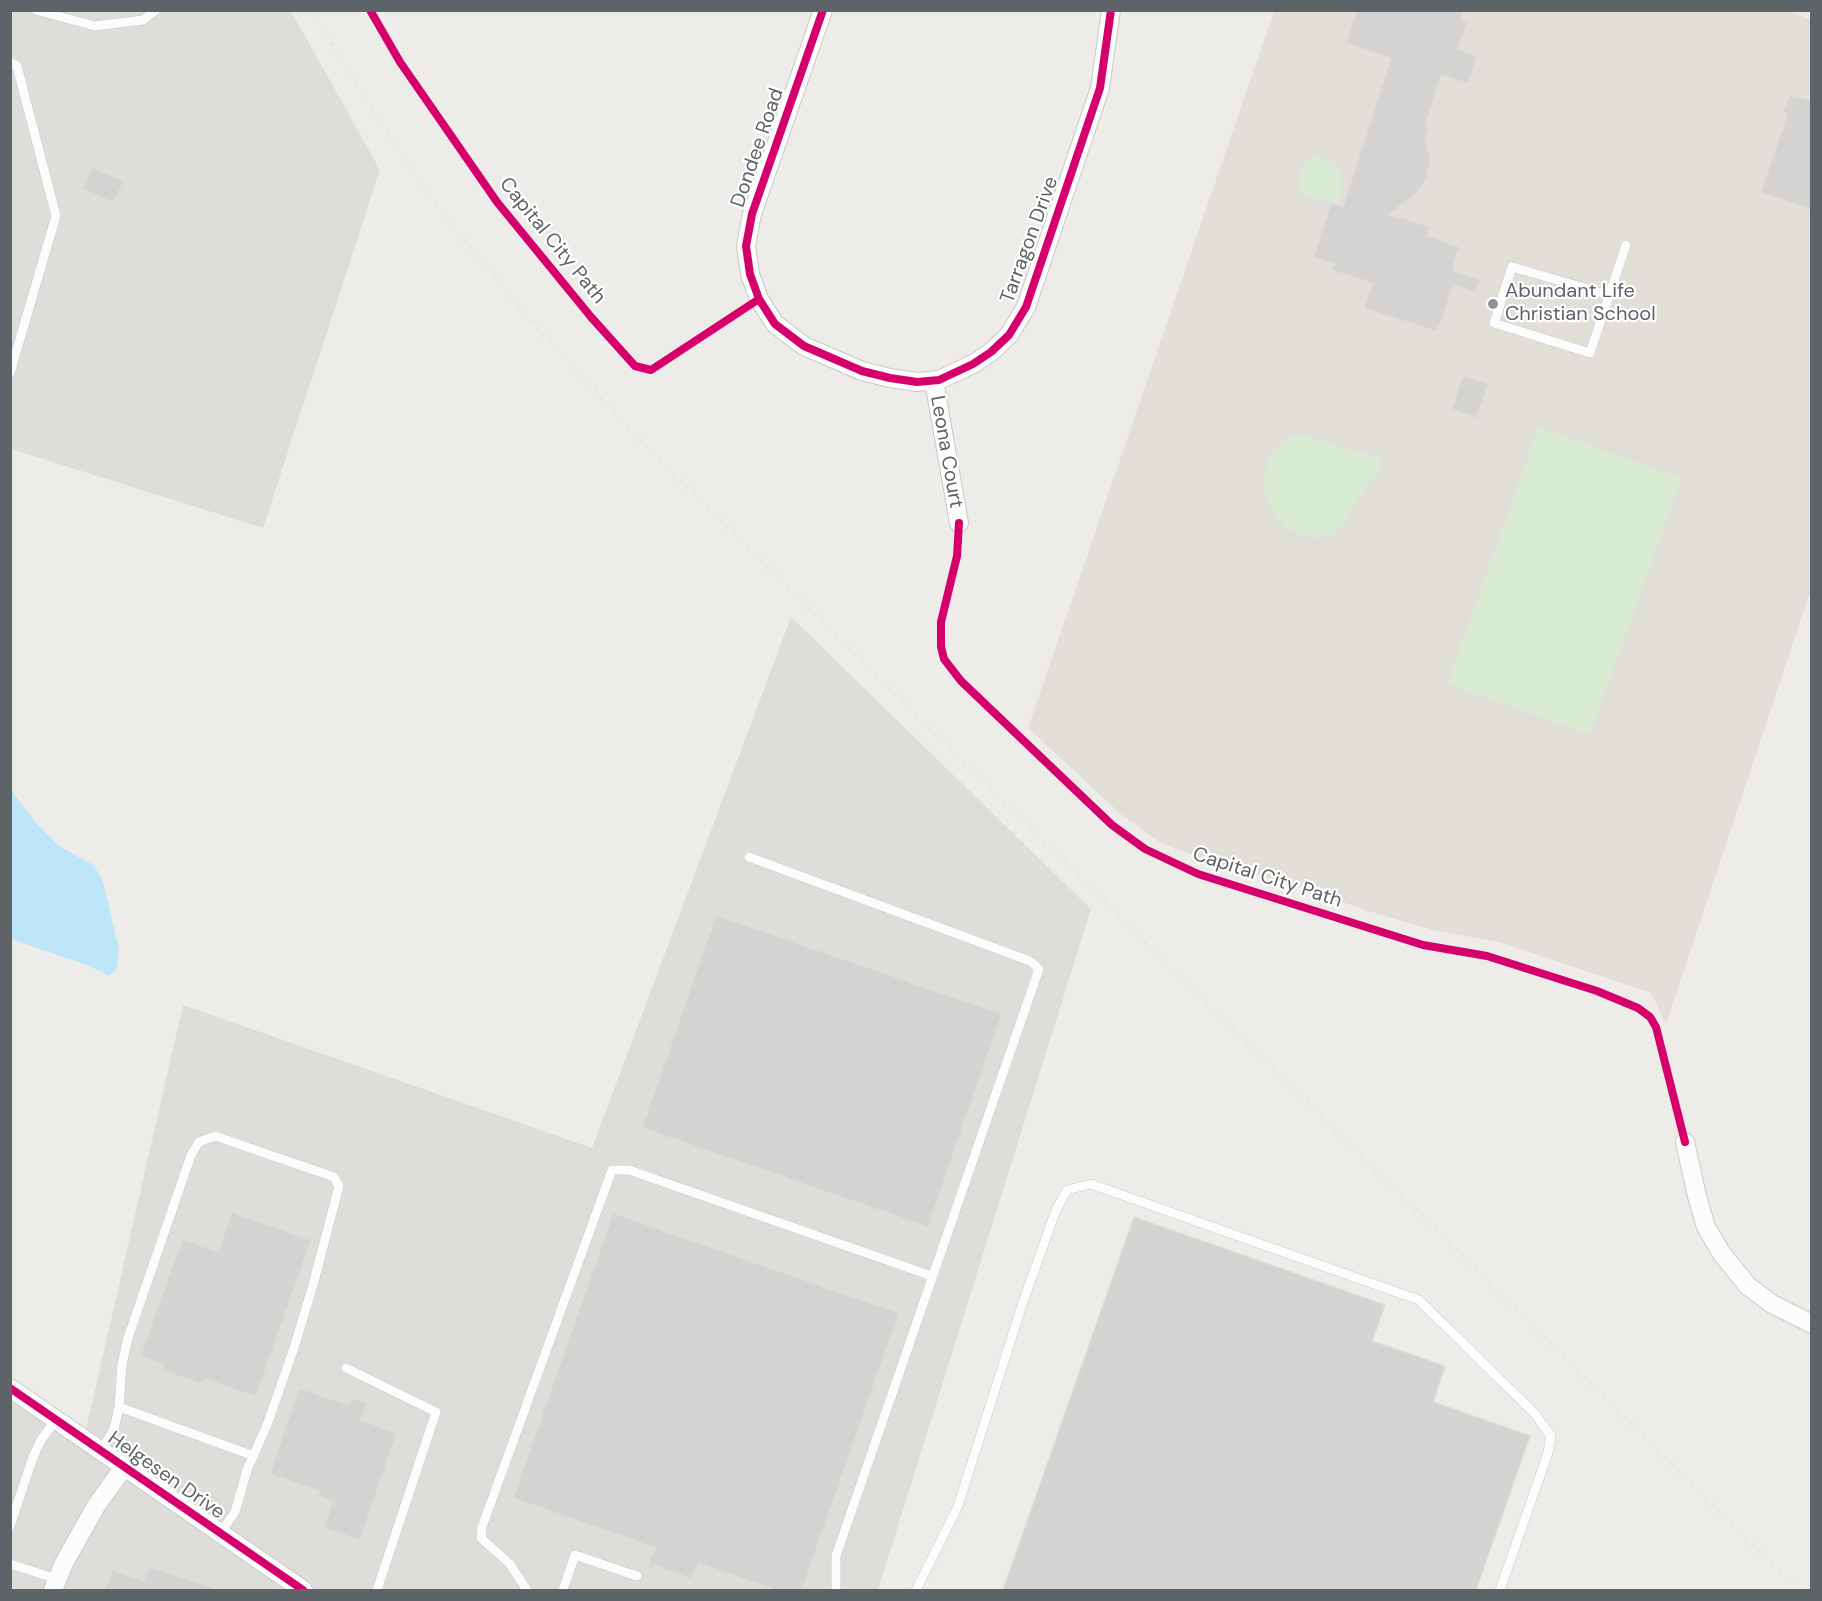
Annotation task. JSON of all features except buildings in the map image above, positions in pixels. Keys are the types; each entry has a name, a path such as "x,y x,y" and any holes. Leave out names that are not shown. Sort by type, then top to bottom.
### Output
{"street":[{"name":"Dondee Road","path":"759,299 750,274 746,246 752,214 823,10"},
{"name":"Tarragon Drive","path":"759,299 775,324 804,346 871,374 917,382 934,381 963,370 991,352 1009,335 1026,307 1100,88 1111,10"},
{"name":"Leona Court","path":"934,381 959,523"},
{"path":"1685,1142 1706,1227 1722,1254 1748,1286 1772,1304 1812,1324"},
{"name":"Helgesen Drive","path":"10,1388 303,1590"},
{"path":"55,1585 64,1563 96,1506 124,1467"}],"lane":[{"path":"36,10 95,26 143,20 156,10"},
{"path":"10,62 17,66 56,216 10,373"},
{"path":"1609,295 1512,267 1494,323 1590,353 1626,245"},
{"path":"749,857 1030,961 1039,969 836,1556 836,1590"},
{"path":"101,1451 114,1429 119,1407 122,1364 128,1338 191,1155 199,1142 215,1136 334,1177 339,1186 313,1285 267,1425 247,1470 235,1512 220,1533"},
{"path":"526,1590 510,1564 481,1538 482,1527 612,1170 629,1170 932,1276"},
{"path":"916,1590 958,1506 1023,1302 1056,1210 1067,1190 1091,1184 1419,1300 1535,1414 1551,1436 1548,1453 1500,1590"},
{"path":"346,1368 436,1412 377,1590"},
{"path":"119,1407 254,1456"},
{"path":"10,1526 33,1457 41,1440 56,1420"},
{"path":"563,1590 575,1555 637,1576"},
{"path":"10,1564 55,1585"}],"shaded area":[{"name":"Abundant Life Christian School","path":"1786,10 1811,19 1811,589 1666,1024 1651,993 1500,942 1436,931 1368,911 1292,884 1214,863 1159,842 1122,815 1028,728 1274,11"},
{"path":"10,11 291,11 380,170 263,528 11,449"},
{"path":"791,617 1091,909 878,1590 11,1590 10,1388 84,1438 183,1005 592,1148"}],"green space":[{"path":"1312,157 1326,158 1339,170 1343,185 1337,205 1304,195 1299,187 1299,172 1305,161"},
{"path":"1538,427 1682,478 1590,735 1447,684"},
{"path":"1293,435 1303,435 1377,456 1383,464 1379,475 1366,487 1344,522 1335,532 1325,538 1300,536 1285,526 1272,512 1265,493 1266,465 1273,451 1282,441"}],"water":[{"path":"10,788 35,822 59,846 93,865 102,878 119,949 117,968 110,975 11,939"}],"railway":[{"path":"313,10 347,71 424,187 456,230 537,328 647,447 1798,1590"}],"cycle path":[{"name":"Capital City Path","path":"370,10 400,62 497,202 591,317 635,366 651,370 759,299"},
{"path":"823,10 752,214 746,246 750,274 759,299 775,324 804,346 862,371 917,382 939,380 973,364 991,352 1009,335 1026,307 1100,88 1111,10"},
{"name":"Capital City Path","path":"959,523 957,556 941,622 941,647 944,659 961,681 1112,825 1145,849 1198,874 1423,945 1487,956 1597,991 1638,1008 1650,1017 1656,1027 1685,1142"},
{"path":"10,1388 303,1590"}],"place":[{"name":"Abundant Life Christian School","path":"1493,304"}]}
